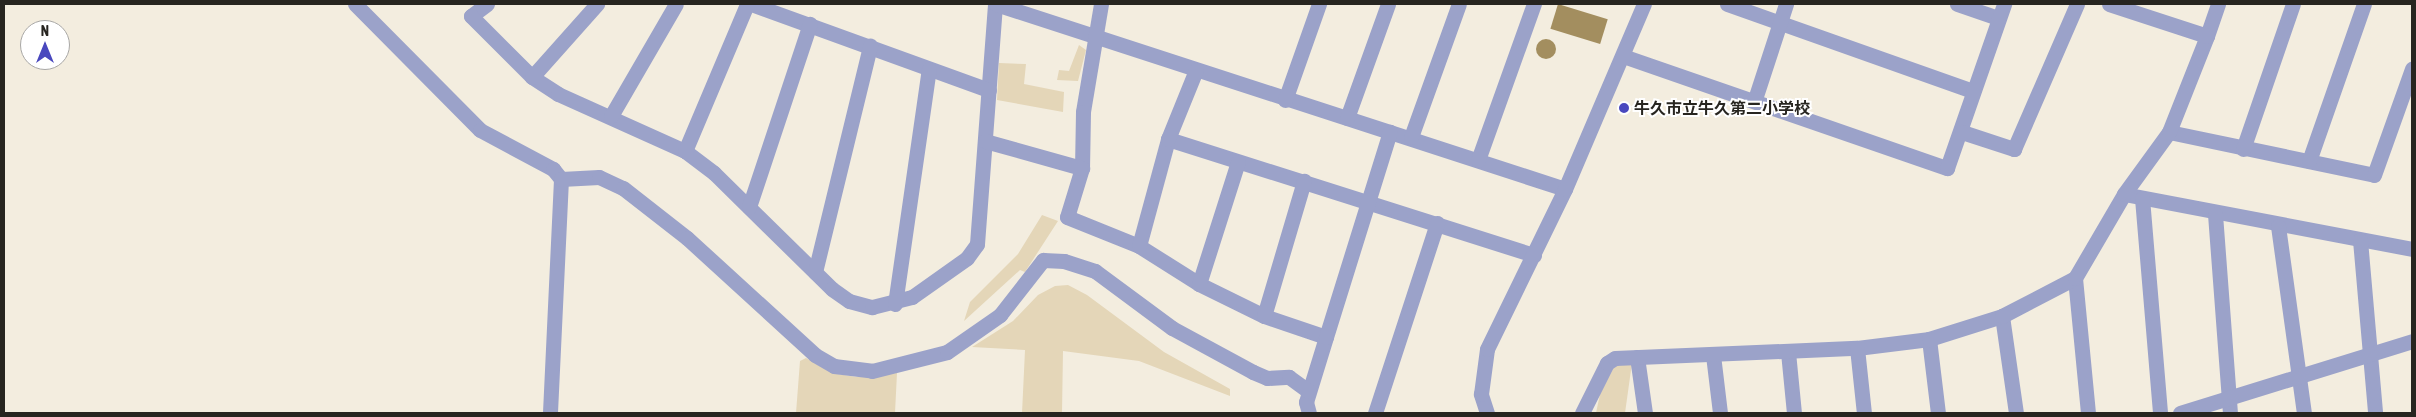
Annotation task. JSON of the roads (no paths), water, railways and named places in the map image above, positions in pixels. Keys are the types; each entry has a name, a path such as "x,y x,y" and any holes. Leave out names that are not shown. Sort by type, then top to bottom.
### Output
{"street":[{"path":"355,4 480,130 553,170 561,179 550,413"},
{"path":"487,4 471,16 532,77 558,94 611,116 685,151 749,207 814,272 849,302 872,307 895,304 912,297 973,252 978,234 995,4 1285,100 1412,137 1564,189"},
{"path":"532,77 596,4"},
{"path":"611,116 676,4"},
{"path":"685,151 749,4 810,24 988,90"},
{"path":"1101,4 1097,39 1083,112 1082,168 1067,217 1139,246 1199,284 1264,316 1326,336"},
{"path":"1285,100 1319,4"},
{"path":"1347,118 1388,4"},
{"path":"1412,137 1460,4"},
{"path":"1478,160 1534,4"},
{"path":"1726,4 1973,91"},
{"path":"1755,99 1786,4"},
{"path":"1623,56 1755,99 1946,168 1962,132 1973,91 2001,11 1957,4"},
{"path":"1962,132 2014,149 2077,4"},
{"path":"2109,4 2146,10 2207,36"},
{"path":"1582,413 1607,363 1615,358 1857,348 1929,339 2002,316 2075,278 2124,194 2170,132 2218,4"},
{"path":"2243,149 2293,4"},
{"path":"2309,161 2364,4"},
{"path":"1487,413 1480,394 1486,349 1534,255 1564,189 1623,56 1641,5"},
{"path":"749,207 810,24"},
{"path":"814,272 870,46"},
{"path":"895,304 929,69"},
{"path":"2170,132 2243,149 2374,175 2412,69"},
{"path":"1139,246 1168,139 1196,70"},
{"path":"1309,413 1306,402 1308,391 1390,132"},
{"path":"1168,139 1238,162 1369,200 1534,255"},
{"path":"985,141 1082,168"},
{"path":"1199,284 1238,162"},
{"path":"561,179 599,177 623,188 687,238 809,350 834,366 872,371 947,352 1000,315 1043,260 1064,261 1095,271 1172,328 1253,372 1267,378 1289,377 1308,391"},
{"path":"1264,316 1304,181"},
{"path":"2124,194 2215,214 2412,249"},
{"path":"2142,198 2160,413"},
{"path":"2215,214 2229,406"},
{"path":"1375,413 1437,223"},
{"path":"2278,226 2304,413"},
{"path":"2360,240 2374,413"},
{"path":"2075,278 2088,413"},
{"path":"2002,316 2016,413"},
{"path":"1929,339 1938,413"},
{"path":"2180,413 2229,406 2299,375 2412,341"},
{"path":"1857,348 1864,413"},
{"path":"1788,352 1794,413"},
{"path":"1713,355 1720,413"},
{"path":"1638,357 1645,413"}],"place":[{"name":"牛久市立牛久第二小学校","path":"1624,108"}]}
